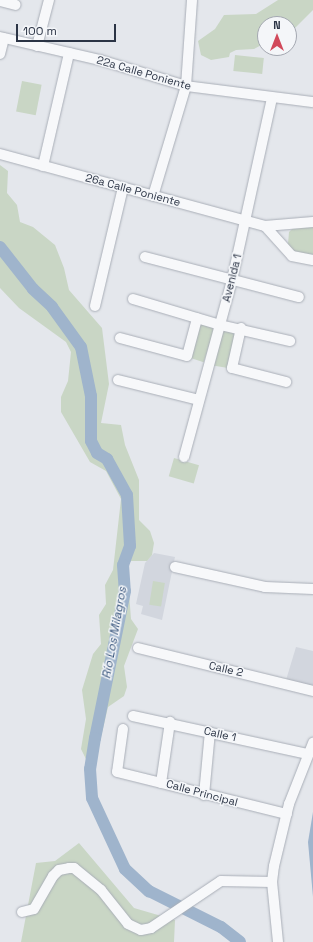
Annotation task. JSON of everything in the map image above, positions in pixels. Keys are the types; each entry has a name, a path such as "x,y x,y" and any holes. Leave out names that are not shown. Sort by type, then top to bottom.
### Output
{"street":[{"path":"37,46 49,0"},
{"path":"153,196 186,86 192,0"},
{"path":"0,1 16,5"},
{"path":"0,54 2,37"},
{"name":"22a Calle Poniente","path":"2,37 69,53 186,86 313,102"},
{"path":"43,166 69,53"},
{"name":"Avenida 1","path":"184,457 232,280 272,98"},
{"name":"26a Calle Poniente","path":"0,154 265,226 287,226 306,220 313,222"},
{"path":"95,306 123,188"},
{"path":"265,226 292,256 313,260"},
{"path":"285,248 283,236 287,226"},
{"path":"144,257 299,297"},
{"path":"133,299 220,325 241,328 290,341"},
{"path":"120,338 187,356 197,318"},
{"path":"241,328 232,368 286,382"},
{"path":"118,380 199,400"},
{"path":"175,567 265,587 313,589"},
{"name":"Calle 2","path":"138,648 313,691"},
{"name":"Calle 1","path":"133,716 170,722 306,754"},
{"path":"161,783 170,722"},
{"name":"Calle Principal","path":"123,729 117,772 204,795 287,814"},
{"path":"204,795 210,732"},
{"path":"278,942 272,882 287,814 306,754 313,743"},
{"path":"22,912 38,904 59,870 74,868 110,900 134,929 151,928 221,881 272,882"}],"shaded area":[{"path":"154,553 175,557 162,620 141,614 143,606 136,604 145,563"},
{"path":"296,647 313,651 313,688 286,680"}],"green space":[{"path":"278,0 313,0 313,10 297,26 297,16 257,16 257,47 254,49 236,50 230,53 229,57 211,60 201,55 198,41 215,29 224,15 256,14"},
{"path":"235,55 264,58 262,74 233,71"},
{"path":"22,81 42,85 36,115 16,111"},
{"path":"0,165 8,171 7,193 17,205 20,222 33,227 55,245 64,268 69,290 102,328 109,384 101,423 121,425 125,445 139,480 139,520 150,531 154,543 152,555 147,561 131,561 127,566 131,619 138,629 124,666 127,687 124,696 108,707 97,754 86,759 81,749 86,719 82,690 93,654 101,644 99,615 106,604 105,585 113,570 121,499 106,471 90,462 61,412 61,397 68,381 71,352 66,342 19,308 0,288"},
{"path":"313,225 313,256 293,253 288,244 289,232 293,228"},
{"path":"197,318 216,324 204,362 185,356"},
{"path":"220,325 237,328 230,368 213,365"},
{"path":"174,458 199,465 194,483 169,476"},
{"path":"153,581 165,583 161,607 149,605"},
{"path":"79,843 134,908 175,920 174,942 21,942 36,863 55,861"}],"water":[{"path":"313,812 313,897 308,842"}],"waterway":[{"name":"Río Los Milagros","path":"0,247 33,289 52,307 81,347 91,396 91,441 97,453 107,459 127,495 130,546 123,565 125,591 90,769 92,798 125,869 149,891 221,927 240,942"}]}
